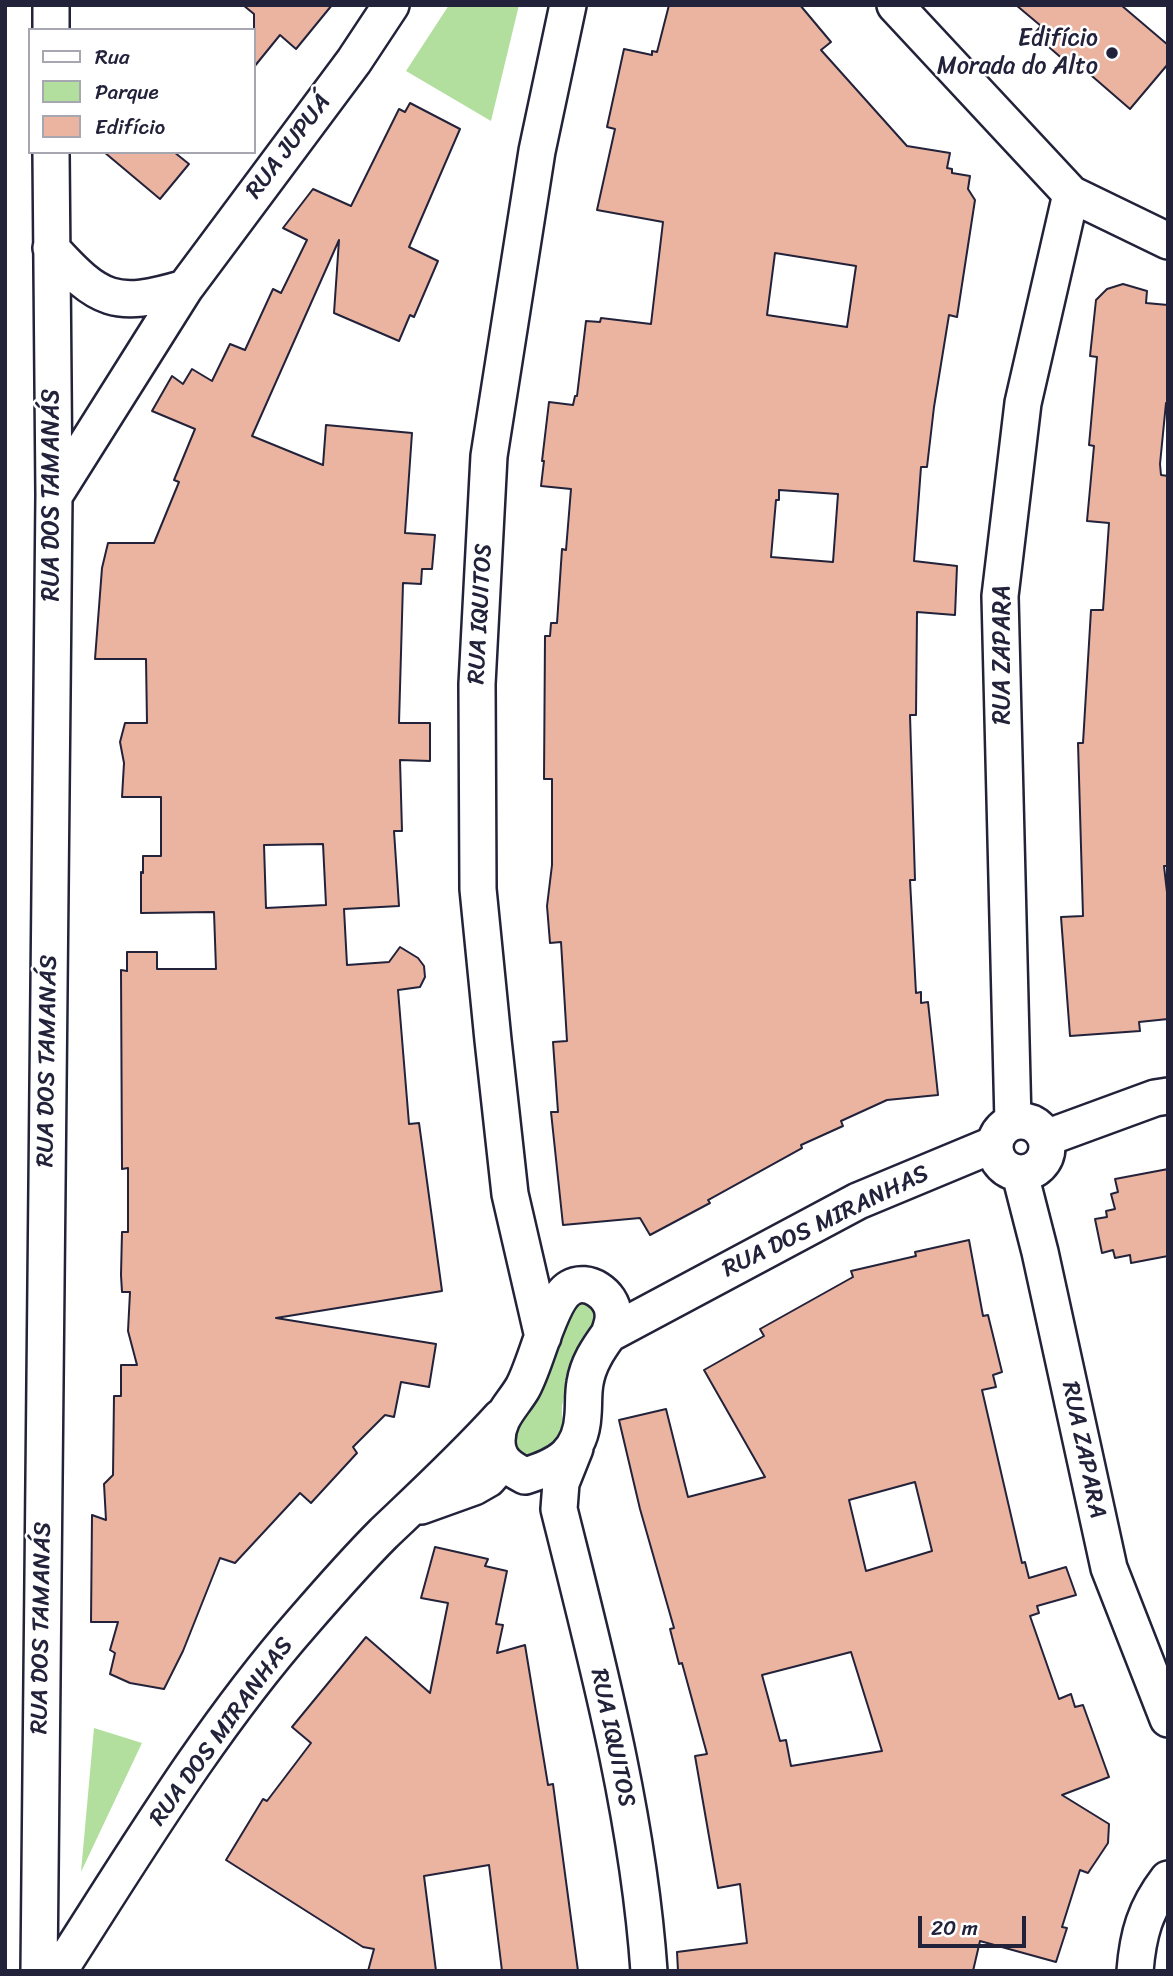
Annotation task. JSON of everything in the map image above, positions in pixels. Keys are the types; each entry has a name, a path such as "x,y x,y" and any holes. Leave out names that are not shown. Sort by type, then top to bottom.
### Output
{"street":[{"path":"51,5 51,28"},
{"name":"RUA JUPUÁ","path":"54,496 185,288 354,61 391,5"},
{"name":"RUA IQUITOS","path":"543,1337 510,1194 478,889 477,684 489,456 537,151 568,5"},
{"path":"895,5 1071,194 1168,241"},
{"name":"RUA DOS TAMANÁS","path":"39,1971 54,496 51,154"},
{"name":"RUA ZAPARA","path":"1004,1133 1000,596 1023,403 1071,194"},
{"path":"51,248 84,283 114,298 151,298 185,288"},
{"path":"1046,1138 1168,1096"},
{"path":"1030,1122 1037,1125 1046,1138 1048,1146 1043,1163 1037,1169 1020,1174 1004,1167 995,1152 1004,1133 1030,1122"},
{"name":"RUA DOS MIRANHAS","path":"609,1334 858,1201 1004,1133"},
{"name":"RUA ZAPARA","path":"1020,1174 1040,1252 1109,1568 1168,1719"},
{"path":"516,1228 550,1268 592,1291 631,1306 659,1306"},
{"name":"RUA DOS MIRANHAS","path":"59,1971 165,1807 239,1702 300,1625 382,1536 477,1445 501,1418 522,1390 559,1300 568,1288 592,1291"},
{"path":"592,1291 613,1312 609,1334"},
{"name":"RUA IQUITOS","path":"609,1334 588,1369 583,1396 582,1426 561,1483 559,1509 618,1752 644,1906 649,1971"},
{"path":"501,1418 498,1449 514,1469 547,1494 559,1509"},
{"path":"514,1469 557,1464 575,1448"},
{"name":"RUA DOS MIRANHAS","path":"408,1511 514,1469"},
{"path":"1135,1971 1138,1938 1153,1899 1168,1879"}],"green space":[{"path":"449,5 519,5 491,121 406,71"},
{"path":"587,1297 599,1314 567,1385 562,1406 562,1428 551,1452 525,1459 513,1446 513,1431 548,1377 556,1358 563,1308"},
{"path":"94,1728 142,1743 81,1872"}],"building":[{"path":"243,5 332,5 296,49 280,35 256,65 254,14"},
{"path":"669,5 800,5 831,42 821,50 907,146 950,153 947,168 952,169 952,173 970,176 968,189 975,200 957,317 949,315 927,467 921,467 914,561 957,566 955,615 917,612 916,715 910,715 915,880 910,880 916,993 921,992 921,1003 928,1002 938,1095 887,1100 841,1121 843,1126 801,1145 802,1148 708,1200 710,1203 650,1235 640,1218 563,1225 551,1112 558,1112 553,1042 567,1041 561,942 550,943 547,906 552,865 552,779 544,779 545,636 550,636 551,623 557,623 562,549 566,550 571,489 541,486 549,402 573,405 577,396 586,321 600,322 601,318 651,324 663,222 597,210 615,129 607,127 624,49 652,55 652,51 657,52","holes":["775,253 856,266 847,327 767,315","779,490 838,494 833,562 771,557"]},
{"name":"Edifício Morada do Alto","path":"1016,5 1121,5 1168,45 1168,64 1130,109 1085,70 1081,75 1034,34 1041,26"},
{"path":"410,103 460,129 409,247 438,261 414,317 410,315 399,341 334,313 339,240 252,436 323,465 326,425 412,433 405,533 435,535 432,569 422,569 421,584 403,583 399,723 430,723 430,761 400,760 402,831 394,831 399,906 344,909 347,965 389,962 400,947 418,958 424,966 425,977 420,987 398,990 409,1124 419,1123 442,1291 276,1318 436,1344 429,1387 401,1382 394,1417 385,1415 353,1447 357,1453 311,1503 300,1493 235,1563 220,1558 183,1651 164,1689 130,1683 110,1674 115,1653 110,1650 118,1622 91,1622 92,1515 106,1520 104,1484 113,1475 114,1396 121,1396 121,1365 137,1365 128,1331 130,1292 122,1292 121,1275 122,1232 128,1232 128,1168 122,1169 121,970 127,971 127,952 157,952 157,969 216,969 214,912 141,913 143,856 161,856 161,797 122,797 124,763 120,742 125,723 147,723 146,659 95,659 102,568 108,543 154,543 179,482 174,480 195,429 152,411 172,376 183,384 192,369 212,381 230,344 245,350 273,289 281,293 307,240 283,228 313,189 351,206 399,109 405,112","holes":["323,844 326,905 266,908 264,845"]},
{"path":"106,154 176,154 189,164 160,199"},
{"path":"1123,284 1147,291 1146,303 1168,305 1168,404 1166,403 1160,464 1161,475 1168,476 1168,866 1164,866 1168,901 1168,1019 1139,1022 1140,1031 1070,1036 1061,917 1083,916 1078,743 1083,743 1091,610 1103,610 1109,523 1087,521 1094,446 1089,445 1097,357 1090,356 1096,300 1107,289"},
{"path":"1168,1169 1168,1256 1131,1263 1130,1255 1115,1258 1113,1250 1102,1253 1095,1219 1107,1217 1106,1211 1115,1209 1111,1194 1118,1192 1115,1179"},
{"path":"969,1240 983,1316 988,1315 1002,1372 993,1375 996,1387 982,1390 1022,1563 1025,1562 1029,1578 1066,1567 1076,1595 1037,1606 1039,1613 1030,1616 1059,1699 1071,1694 1075,1707 1083,1705 1109,1777 1062,1795 1109,1824 1108,1843 1088,1873 1080,1870 1062,1927 1067,1928 1056,1962 980,1941 973,1971 678,1971 677,1952 747,1943 740,1884 718,1888 695,1756 707,1754 682,1663 679,1664 670,1629 674,1628 640,1509 619,1420 666,1409 688,1497 765,1477 704,1370 764,1336 760,1329 853,1277 851,1271 916,1256 915,1252","holes":["915,1482 932,1551 866,1571 849,1500","851,1652 882,1751 791,1766 786,1740 780,1741 762,1675"]},
{"path":"435,1547 488,1559 485,1566 507,1571 496,1624 503,1625 497,1653 525,1645 548,1785 553,1784 578,1971 502,1971 489,1865 424,1876 436,1971 368,1971 374,1949 363,1947 226,1860 263,1799 267,1801 311,1743 292,1727 366,1637 430,1693 448,1603 421,1598"}],"place":[{"name":"Edifício Morada do Alto","path":"1112,53"}]}
